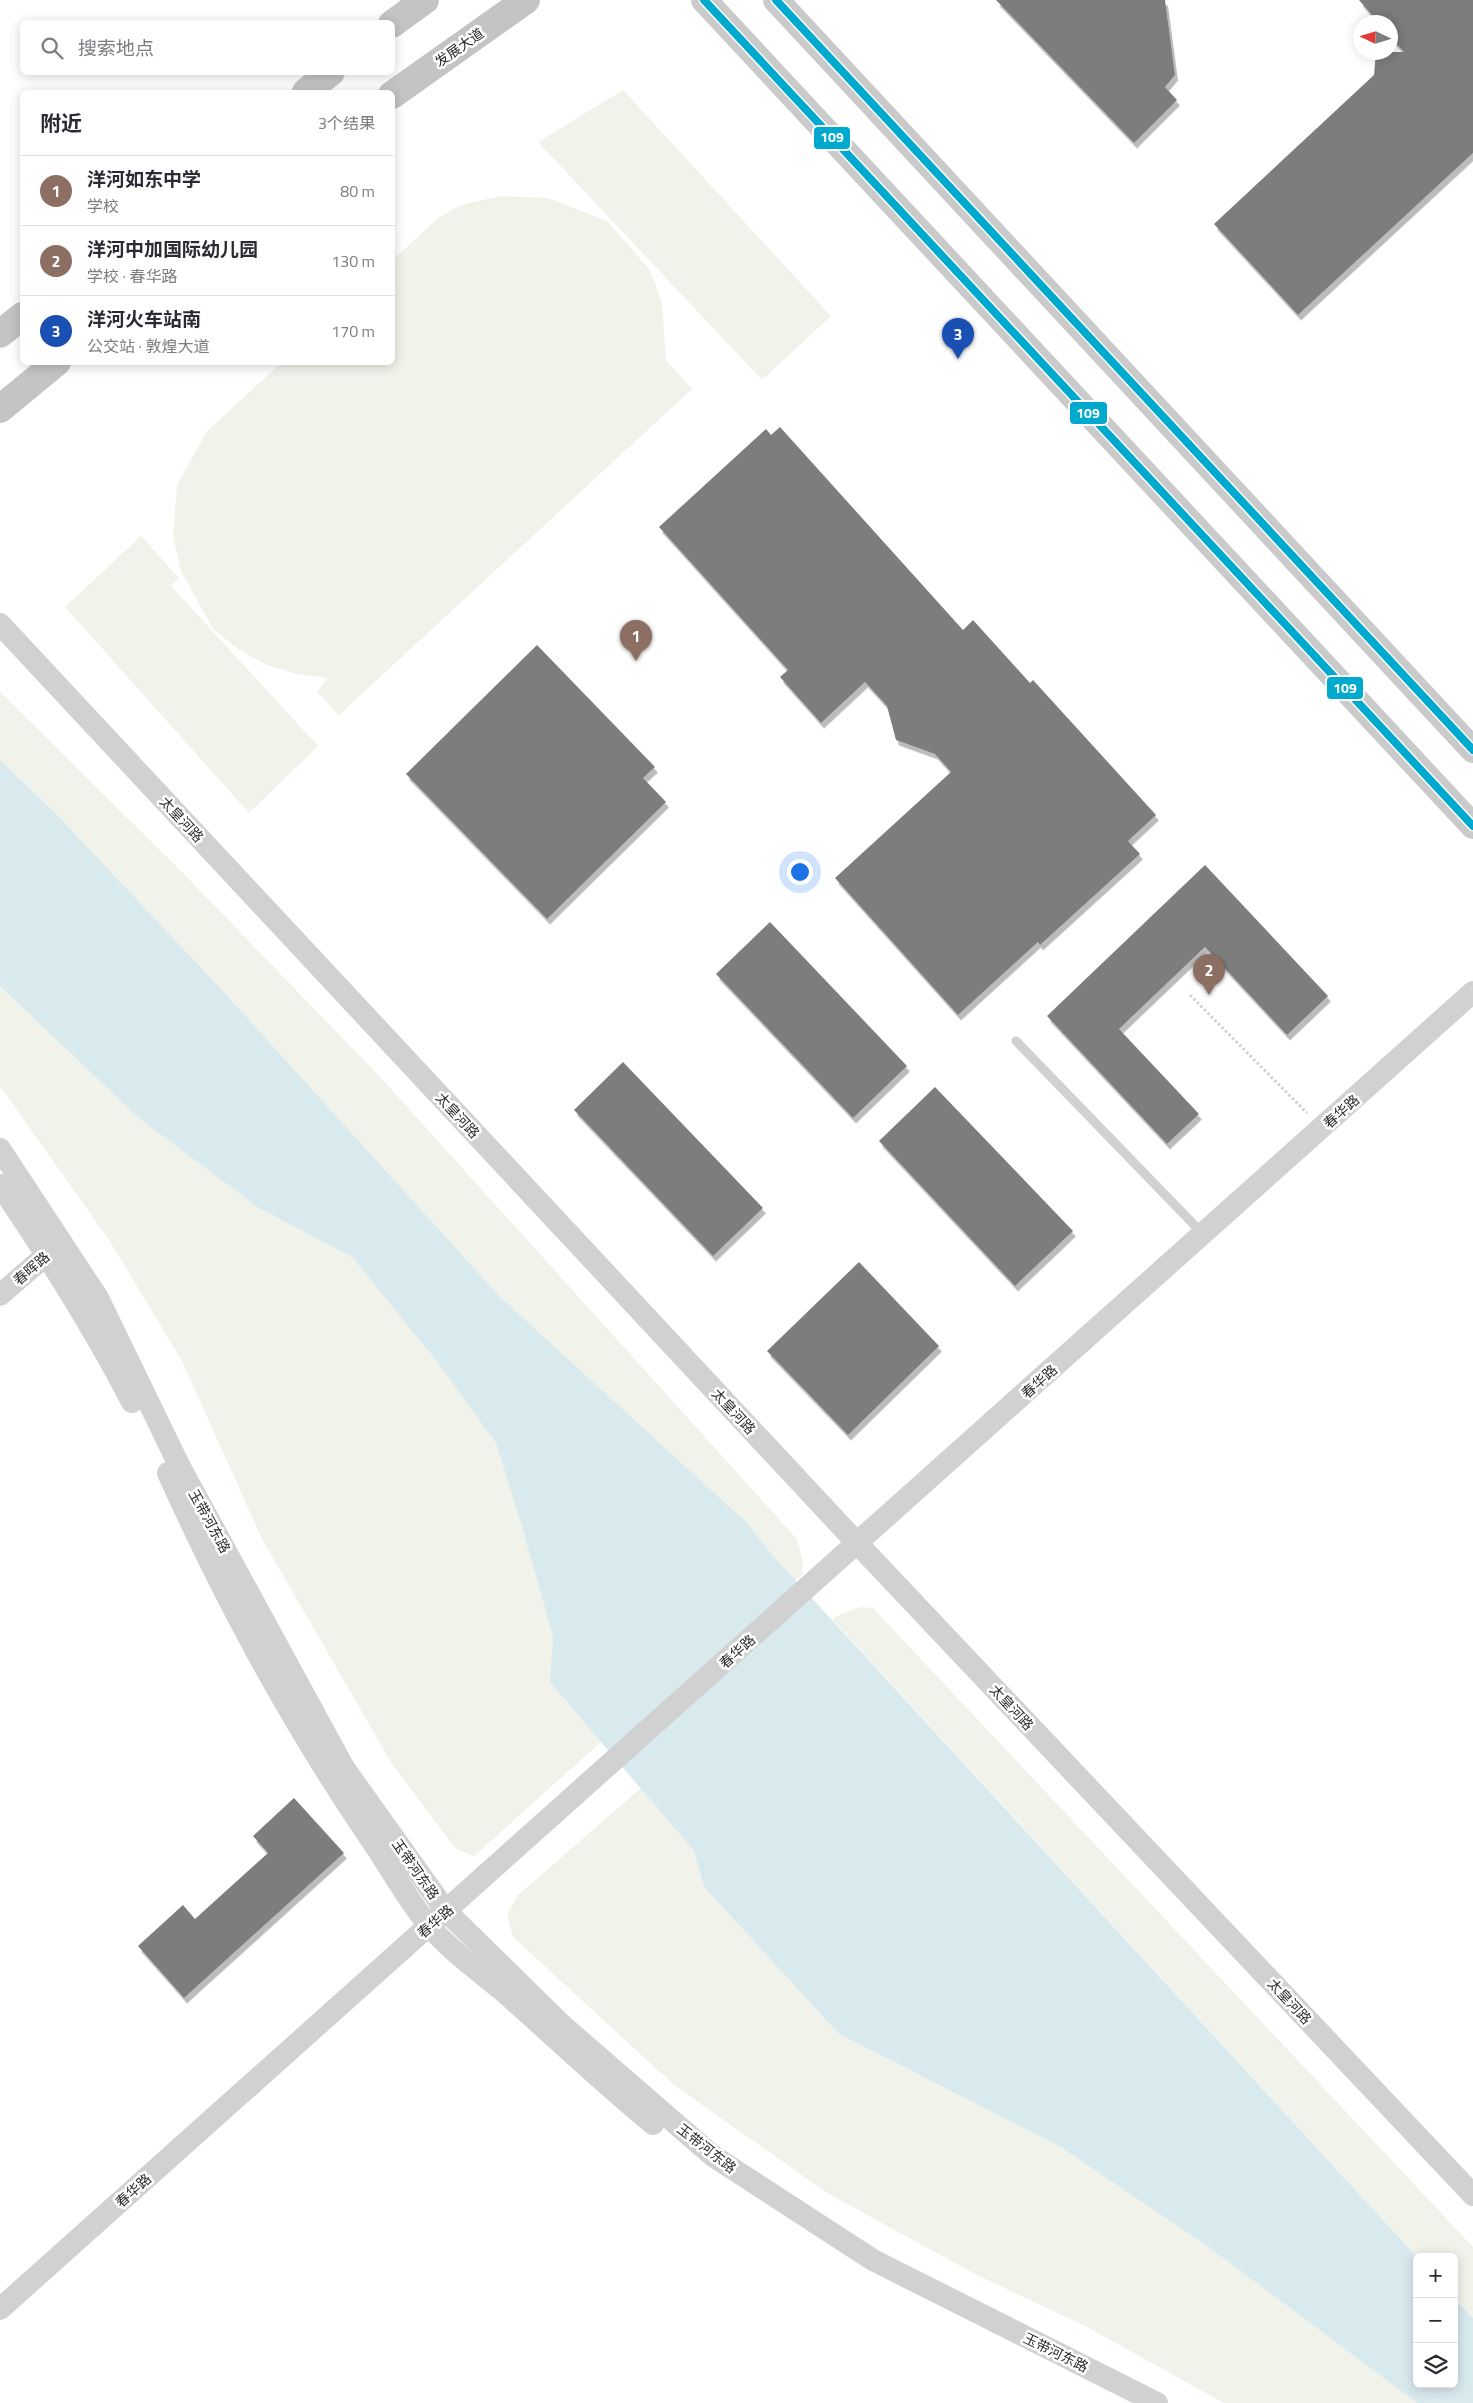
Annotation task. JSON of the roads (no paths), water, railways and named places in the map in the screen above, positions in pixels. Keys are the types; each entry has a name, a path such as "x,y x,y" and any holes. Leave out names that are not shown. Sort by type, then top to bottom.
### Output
{"main road":[{"path":"395,22 425,0"},
{"name":"发展大道","path":"395,93 526,0"},
{"path":"704,0 1473,826"},
{"path":"776,0 1473,750"},
{"path":"308,90 327,75"},
{"path":"0,334 20,318"},
{"path":"0,410 53,365"}],"street":[{"name":"太皇河路","path":"0,624 857,1543 1473,2195"},
{"name":"春华路","path":"0,2309 603,1772 1473,992"},
{"name":"玉带河东路","path":"0,1149 54,1248 160,1455 209,1563 254,1651 332,1784 438,1919 712,2156 873,2260 1156,2403"},
{"name":"玉带河东路","path":"0,1185 54,1248"},
{"name":"春晖路","path":"0,1295 54,1248"},
{"name":"玉带河东路","path":"438,1919 451,1948 504,1992 593,2074 684,2150 746,2196 827,2248 899,2290 1123,2403"}],"lane":[{"path":"1016,1042 1203,1234"}],"place":[{"name":"洋河火车站南","path":"958,359"},
{"name":"洋河如东中学","path":"636,661"},
{"name":"洋河中加国际幼儿园","path":"1209,995"}]}
